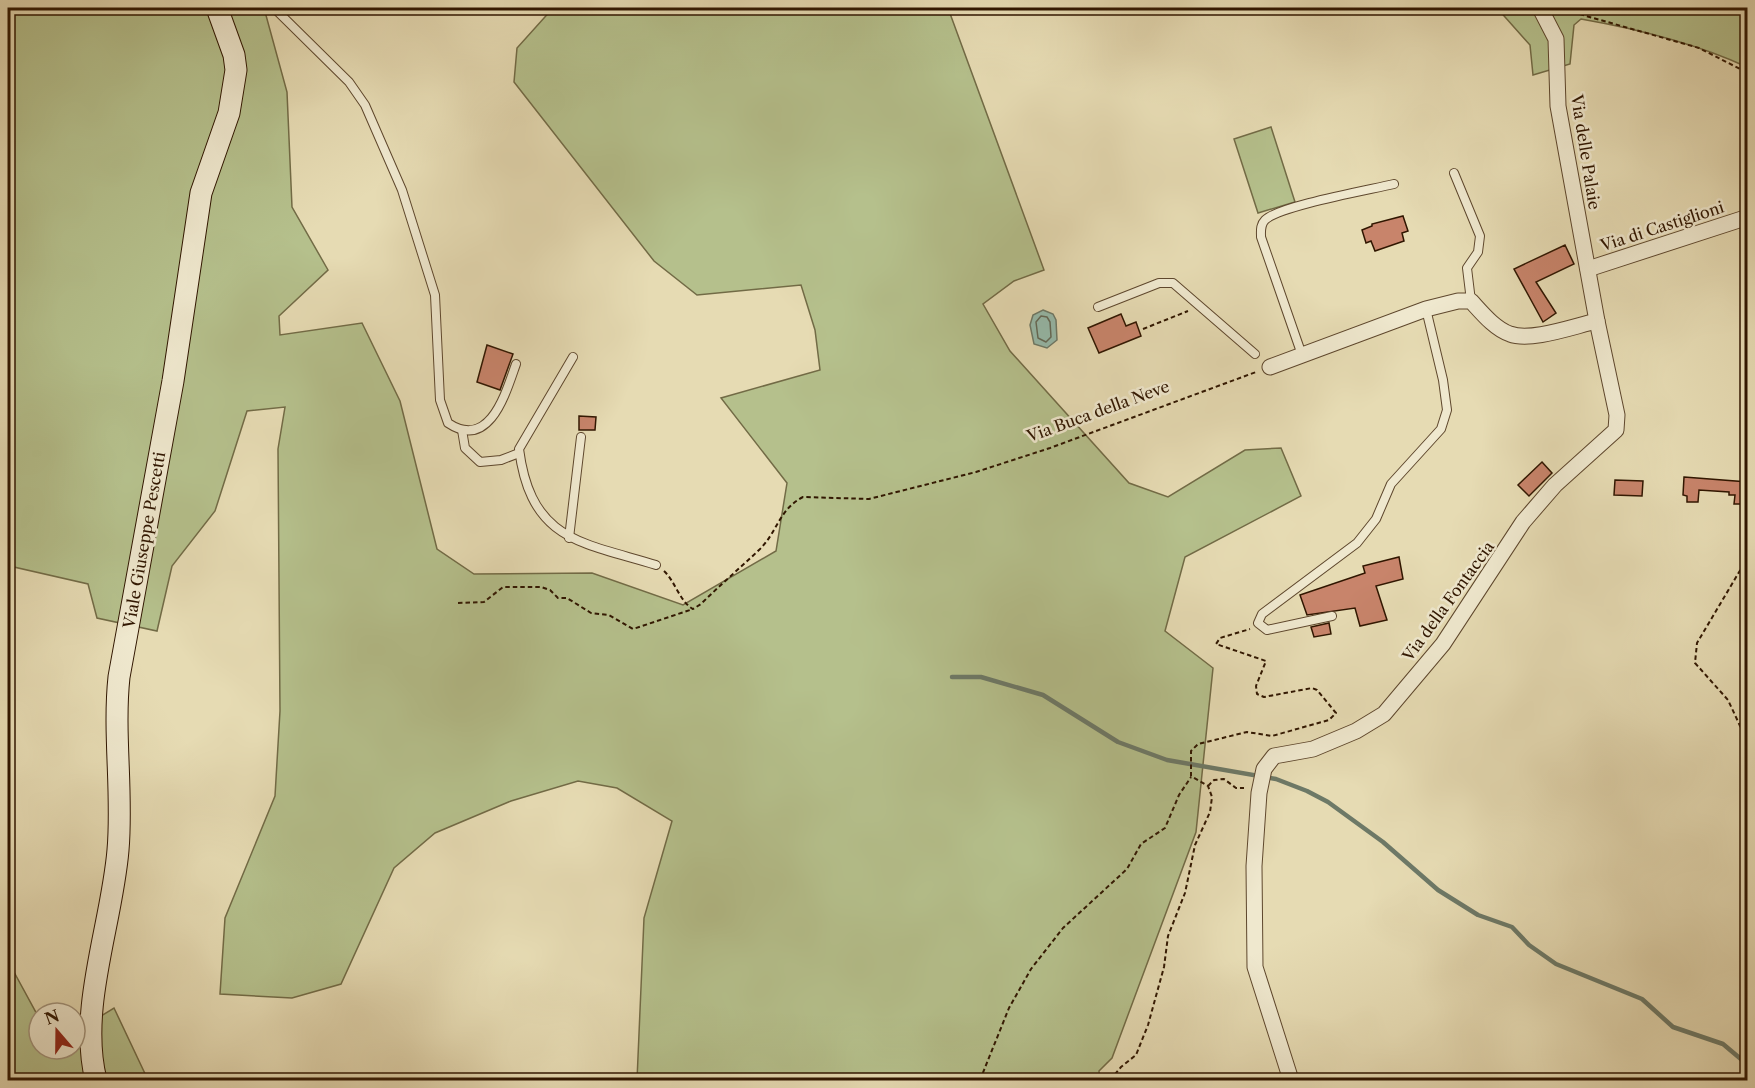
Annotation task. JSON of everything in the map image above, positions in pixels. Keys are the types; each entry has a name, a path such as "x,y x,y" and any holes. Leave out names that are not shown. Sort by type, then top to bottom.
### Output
{"street":[{"name":"Viale Giuseppe Pescetti","path":"98,1078 91,1037 96,973 114,887 118,847 117,703 119,677 175,370 201,193 230,113 236,70 234,55 217,8"},
{"name":"Via delle Palaie","path":"1540,8 1556,39 1558,106 1588,269"},
{"name":"Via di Castiglioni","path":"1588,269 1748,217"},
{"name":"Via della Fontaccia","path":"1262,778 1274,756 1313,749 1356,731 1384,714 1443,644 1523,522 1555,485 1616,430 1617,415 1588,269"},
{"path":"1267,364 1302,355 1426,309 1458,301 1471,301 1498,327 1509,334 1522,336 1597,321"},
{"path":"1262,778 1254,866 1255,967 1291,1080"}],"lane":[{"path":"274,8 349,82 365,105 402,190 435,295 442,410 448,423 462,430 485,425 495,416 516,364"},
{"path":"1454,173 1480,236 1478,252 1467,268 1471,301"},
{"path":"1302,355 1262,237 1262,223 1266,218 1289,210 1394,184"},
{"path":"1098,307 1167,282 1178,286 1255,354"},
{"path":"1332,616 1268,630 1260,626 1258,619 1357,543 1376,519 1391,484 1442,429 1447,410 1443,380 1426,309"},
{"path":"573,357 521,443 519,453 531,493 540,512 551,525 569,538 656,565"},
{"path":"462,430 465,448 480,462 501,460 519,453"},
{"path":"569,538 581,436"}],"path":[{"path":"1558,8 1699,48 1748,73"},
{"path":"1143,329 1201,306"},
{"name":"Via Buca della Neve","path":"693,609 761,549 781,514 794,502 803,498 869,499 976,472 1050,448 1267,364"},
{"path":"1748,557 1697,644 1695,663 1728,700 1748,743"},
{"path":"656,565 675,582 687,605 693,609"},
{"path":"458,603 484,602 503,587 541,587 550,590 558,598 567,598 591,613 609,615 633,629 693,609"},
{"path":"1110,1080 1124,1064 1136,1055 1149,1025 1154,996 1164,967 1168,936 1185,893 1195,845 1210,812 1212,796 1208,786 1196,781 1193,776 1191,751 1198,744 1247,732 1272,736 1329,720 1335,715 1331,704 1312,688 1259,696 1256,686 1266,661 1216,644 1220,638 1260,626"},
{"path":"980,1080 1009,1008 1031,969 1063,928 1127,869 1141,844 1165,828 1179,795 1193,776"},
{"path":"1208,786 1214,780 1224,779 1236,788 1262,778"}],"green space":[{"path":"8,8 264,8 287,92 292,207 328,270 279,316 280,335 362,323 400,401 437,549 474,574 592,573 683,605 776,551 787,483 721,398 820,370 815,330 801,285 697,295 654,261 514,82 517,48 553,8 948,8 1044,270 1014,281 983,304 1010,351 1129,483 1168,497 1245,450 1281,448 1301,496 1185,557 1165,631 1213,668 1196,832 1112,1058 1099,1071 1100,1080 637,1080 644,918 672,821 617,788 578,781 511,801 435,833 394,868 341,984 292,998 220,994 225,918 275,796 280,711 278,449 285,407 247,411 215,511 172,566 157,631 97,618 88,584 14,567 8,553"},
{"path":"1497,8 1747,8 1747,67 1666,38 1581,19 1574,25 1570,64 1533,75 1530,45"},
{"path":"1271,127 1295,202 1258,213 1234,139"},
{"path":"8,961 30,1001 27,1001 27,1061 87,1061 87,1025 114,1008 148,1080 8,1080"}],"water":[{"path":"1043,310 1053,314 1056,320 1057,340 1047,348 1034,344 1030,325 1033,315"}],"building":[{"path":"1403,216 1408,231 1402,233 1404,241 1375,251 1371,241 1366,243 1362,230 1372,224"},
{"path":"1565,245 1574,264 1536,282 1556,313 1543,322 1514,269"},
{"path":"1121,314 1126,326 1136,322 1141,336 1099,353 1088,328"},
{"path":"487,345 513,354 500,390 477,382"},
{"path":"579,416 596,417 595,430 579,430"},
{"path":"1542,462 1552,473 1529,496 1518,485"},
{"path":"1684,477 1748,482 1748,504 1734,504 1735,495 1729,495 1729,492 1699,490 1698,502 1687,502 1687,496 1683,495"},
{"path":"1615,480 1643,481 1642,496 1614,495"},
{"path":"1399,557 1403,579 1376,586 1387,620 1360,626 1355,608 1307,615 1300,595 1365,573 1363,566"},
{"path":"1329,623 1331,634 1314,637 1311,627"}],"waterway":[{"path":"952,677 981,677 1043,695 1118,742 1167,760 1276,779 1307,791 1328,802 1383,842 1438,890 1478,915 1512,927 1529,945 1556,964 1642,999 1673,1027 1723,1044 1748,1065"}]}
